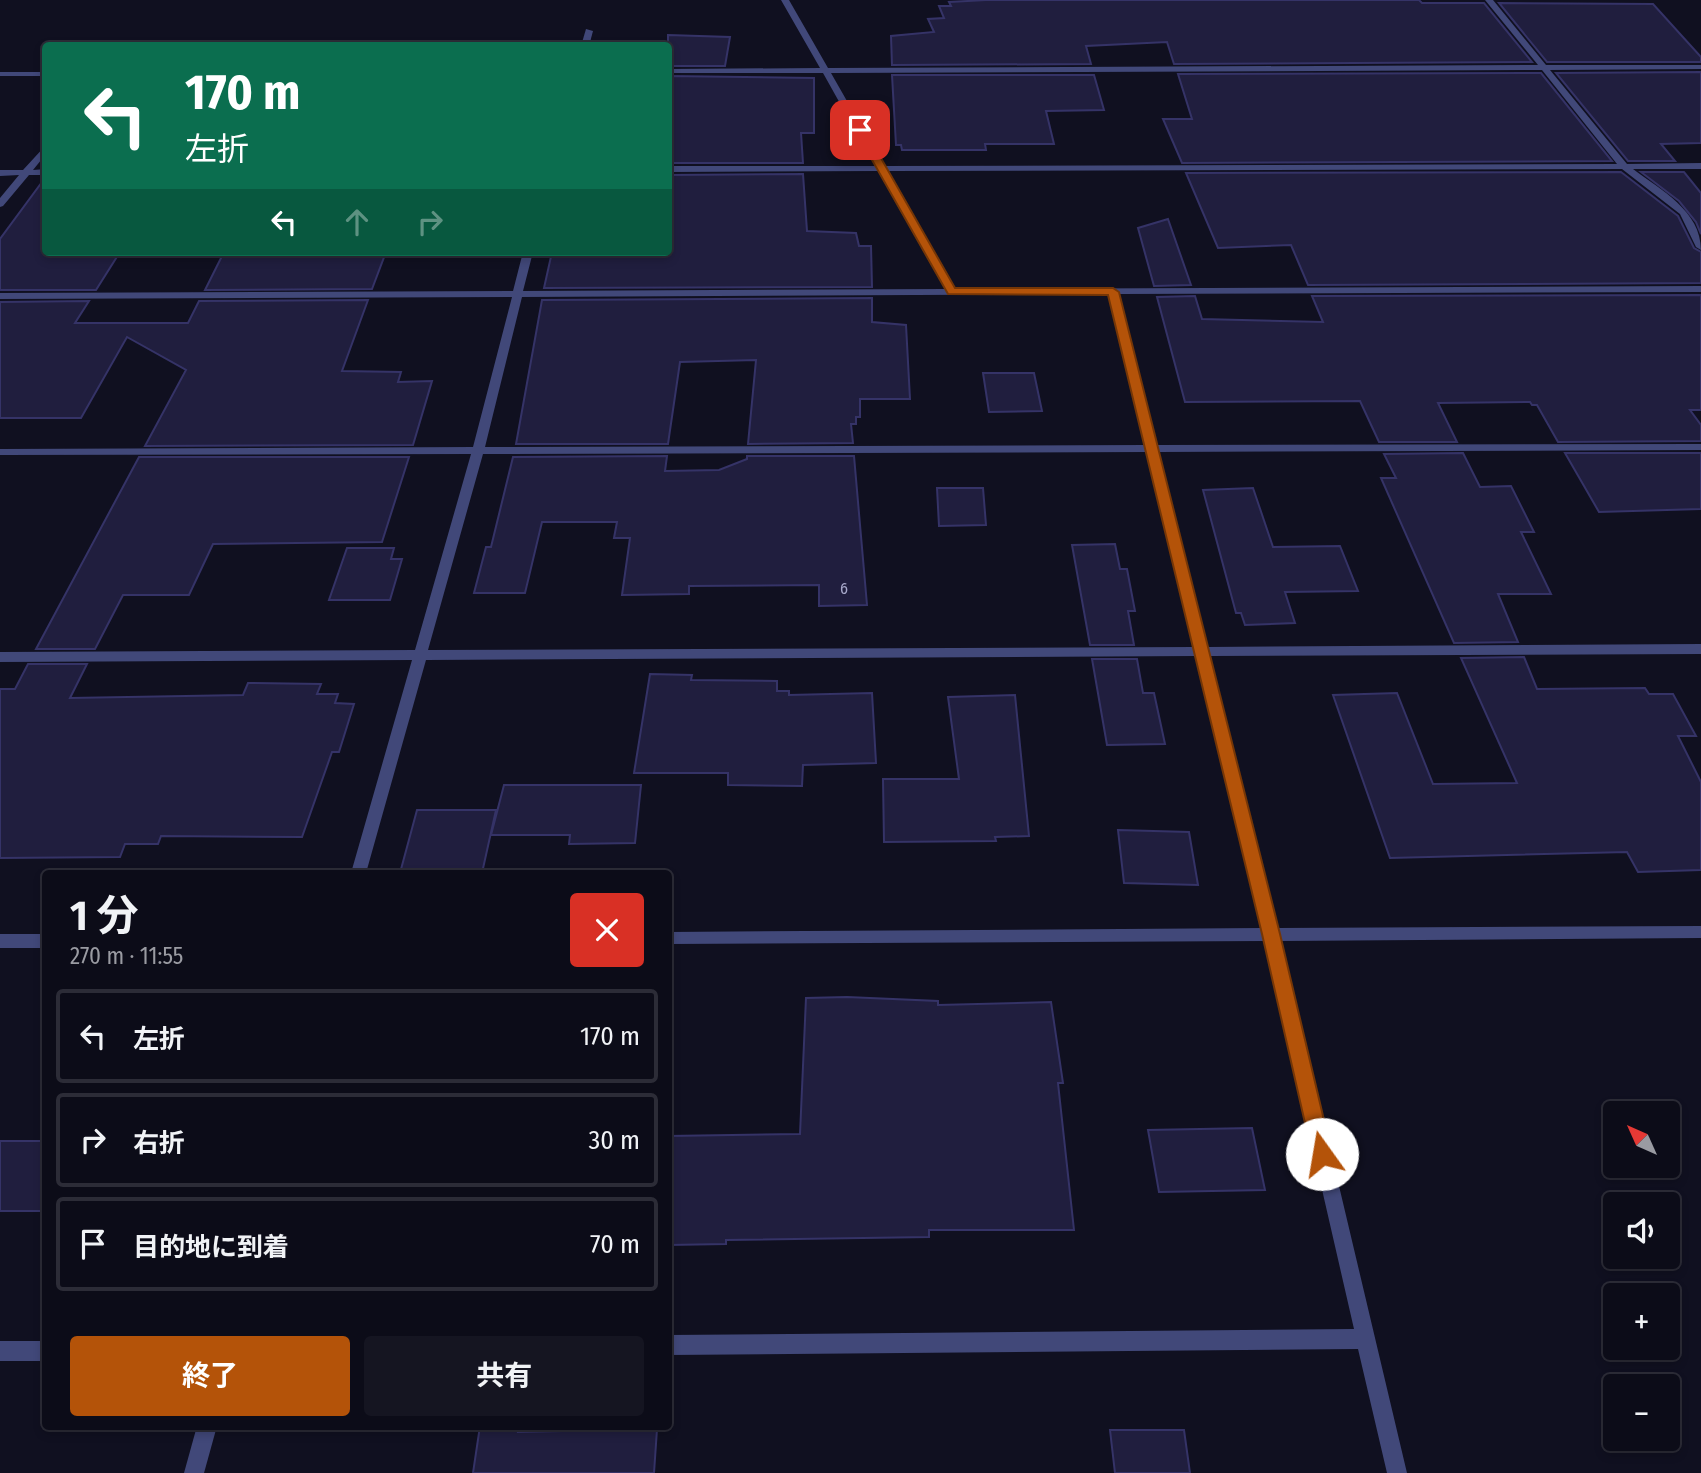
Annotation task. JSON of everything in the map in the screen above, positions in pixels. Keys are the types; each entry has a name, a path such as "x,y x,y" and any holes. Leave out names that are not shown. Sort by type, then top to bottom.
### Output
{"street":[{"path":"785,0 952,292"},
{"path":"1489,0 1624,166 1685,213 1701,247"},
{"path":"586,42 589,31"},
{"path":"672,71 1701,67"},
{"path":"0,74 42,74"},
{"path":"0,204 42,153"},
{"path":"672,169 1701,166"},
{"path":"0,173 42,172"},
{"path":"360,870 478,451 527,256"},
{"path":"0,296 1701,289"},
{"path":"1113,292 1271,934 1397,1473"},
{"path":"0,452 1701,447"},
{"path":"0,657 1701,649"},
{"path":"672,938 1701,932"},
{"path":"0,941 42,941"},
{"path":"672,1345 1365,1339"},
{"path":"0,1351 42,1351"},
{"path":"194,1473 206,1430"}],"building":[{"path":"1419,0 1422,3 1484,3 1532,62 1174,64 1167,42 1086,46 1091,64 892,65 891,36 934,32 928,19 944,18 939,6 951,6 949,2"},
{"path":"1499,3 1653,4 1701,57 1701,62 1547,62"},
{"path":"668,35 730,37 725,66 672,66 672,42 668,42"},
{"path":"1701,72 1701,143 1661,144 1675,161 1628,161 1556,73"},
{"path":"1541,73 1612,161 1182,163 1163,119 1192,119 1178,74"},
{"path":"892,75 1094,75 1104,110 1046,111 1054,144 985,144 986,150 902,150 901,145 896,145"},
{"path":"672,76 814,78 814,133 801,133 803,163 672,163"},
{"path":"1621,172 1678,216 1694,248 1701,252 1701,283 1308,285 1291,245 1218,248 1186,173"},
{"path":"1641,172 1684,172 1701,193 1701,234 1696,222 1679,201"},
{"path":"803,174 807,231 856,233 859,246 871,246 872,287 544,288 551,256 672,256 672,175"},
{"path":"42,182 42,256 117,256 96,290 0,290 0,239"},
{"path":"1168,219 1191,285 1154,286 1138,228"},
{"path":"222,256 384,256 372,289 205,290"},
{"path":"1701,295 1701,410 1690,410 1701,425 1701,441 1558,442 1537,405 1530,402 1438,403 1457,442 1379,442 1360,401 1185,402 1157,297 1195,296 1202,319 1323,322 1312,296"},
{"path":"872,298 872,322 906,325 910,399 860,399 860,417 856,417 856,424 851,424 853,443 748,444 756,360 680,362 668,444 516,444 542,300"},
{"path":"368,300 342,371 401,372 398,382 432,381 413,445 145,446 186,370 127,337 81,418 0,418 0,302 89,301 75,323 188,323 199,301"},
{"path":"983,373 1034,373 1042,411 989,412"},
{"path":"1463,453 1480,487 1511,486 1534,532 1521,532 1551,594 1498,594 1518,642 1454,643 1381,478 1396,478 1384,454"},
{"path":"1565,453 1701,453 1701,509 1599,512"},
{"path":"667,456 665,471 719,470 747,459 747,456 854,456 867,605 819,606 819,585 689,586 689,594 622,595 630,538 614,538 617,522 542,522 525,593 474,593 486,547 491,547 513,457"},
{"path":"139,457 409,457 382,542 213,544 189,595 123,595 95,649 36,649"},
{"path":"937,488 983,488 986,525 939,526"},
{"path":"1253,488 1273,547 1340,546 1358,591 1285,592 1295,623 1245,625 1241,613 1236,613 1203,490"},
{"path":"1115,544 1120,569 1127,569 1135,611 1128,611 1134,645 1090,645 1072,545"},
{"path":"347,548 394,548 391,559 402,559 390,600 329,600"},
{"path":"1524,657 1537,689 1645,688 1649,694 1673,694 1696,736 1678,736 1701,782 1701,870 1638,872 1627,852 1390,858 1333,695 1397,693 1433,784 1517,783 1461,658"},
{"path":"1092,659 1137,659 1143,693 1154,693 1165,744 1107,745"},
{"path":"28,664 87,664 70,698 243,695 248,683 321,684 317,694 338,694 335,703 354,704 339,752 332,752 302,837 161,836 158,844 125,844 120,857 0,858 0,689 15,689"},
{"path":"650,674 692,675 691,680 777,681 777,691 789,691 789,695 872,693 876,763 803,765 802,786 728,785 728,773 634,773"},
{"path":"1015,695 1029,836 995,837 996,841 884,842 883,779 959,779 948,697"},
{"path":"504,785 641,785 635,843 569,844 570,835 491,835"},
{"path":"417,810 496,810 483,870 401,870"},
{"path":"1118,830 1189,832 1198,885 1124,883"},
{"path":"806,998 938,1001 938,1005 1051,1002 1063,1083 1058,1083 1074,1230 929,1230 929,1237 726,1240 726,1244 672,1245 672,1136 800,1134"},
{"path":"1252,1128 1265,1190 1159,1192 1148,1130"},
{"path":"0,1141 42,1141 42,1211 0,1211"},
{"path":"479,1430 657,1430 654,1473 473,1473"},
{"path":"1110,1430 1184,1430 1190,1473 1115,1473"}],"route":[{"path":"860,130 952,292 1113,292 1271,934 1322,1154"}]}
